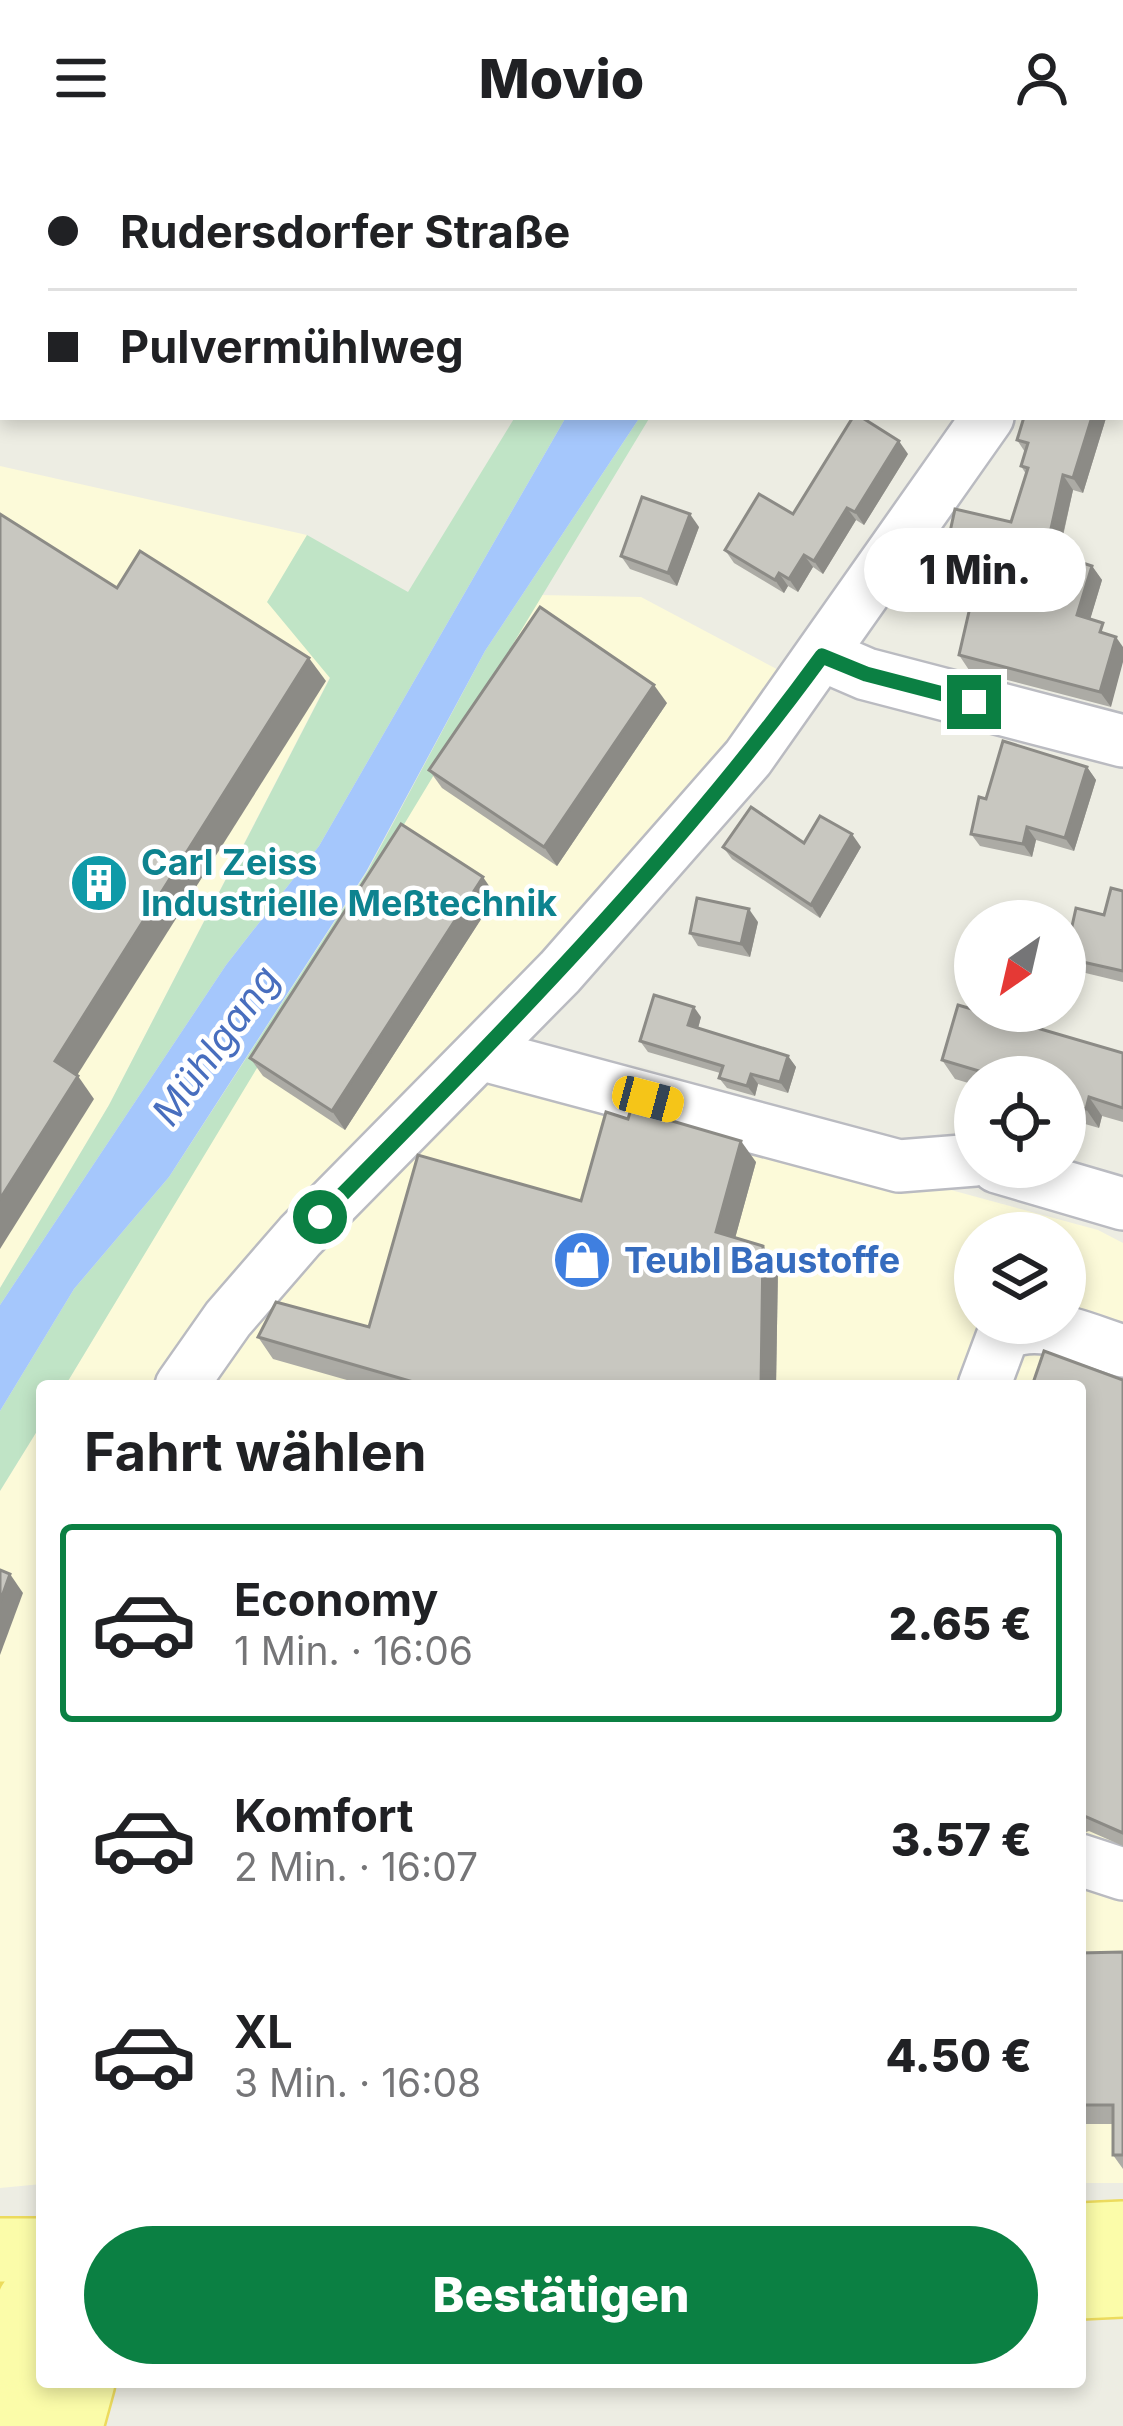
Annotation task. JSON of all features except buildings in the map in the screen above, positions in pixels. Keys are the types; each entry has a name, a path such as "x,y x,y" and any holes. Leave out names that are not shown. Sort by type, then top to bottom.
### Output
{"main road":[{"path":"1086,2234 1123,2233"},
{"path":"15,2426 26,2281"},
{"path":"1086,2287 1123,2285"},
{"path":"71,2426 81,2388"}],"street":[{"path":"186,1380 228,1319 300,1236 480,1054 748,758 986,420"},
{"path":"822,656 866,674 1123,741"},
{"path":"480,1054 899,1166 954,1162"},
{"path":"1069,1188 1123,1204"},
{"path":"986,1380 1003,1335 1015,1329 1035,1326 1123,1351"},
{"path":"1086,1862 1123,1874"}],"shaded area":[{"name":"Carl Zeiss Industrielle Meßtechnik","path":"0,466 307,535 268,602 330,677 109,1105 0,1288"},
{"path":"540,595 641,597 786,674 452,1054 1032,1212 954,1212 954,1344 1086,1344 1086,1227 1123,1243 1123,2183 1086,2183 1086,1380 69,1380"},
{"path":"36,1433 36,2185 0,2188 0,1491"}],"green space":[{"path":"513,420 564,420 319,846 226,965 0,1305 0,1288 109,1105 330,678 267,602 307,535 408,592"},
{"path":"638,420 648,420 69,1380 36,1380 36,1433 0,1491 0,1411 74,1289 169,1177 367,872 485,651"}],"water":[{"name":"Mühlgang","path":"564,420 638,420 485,651 366,872 169,1177 74,1289 0,1411 0,1305 226,965 319,846"}],"place":[{"name":"Carl Zeiss Industrielle Meßtechnik","path":"99,883"},
{"name":"Teubl Baustoffe","path":"582,1260"}],"route":[{"path":"320,1217 560,972 748,758 822,656 866,674 974,702"}]}
